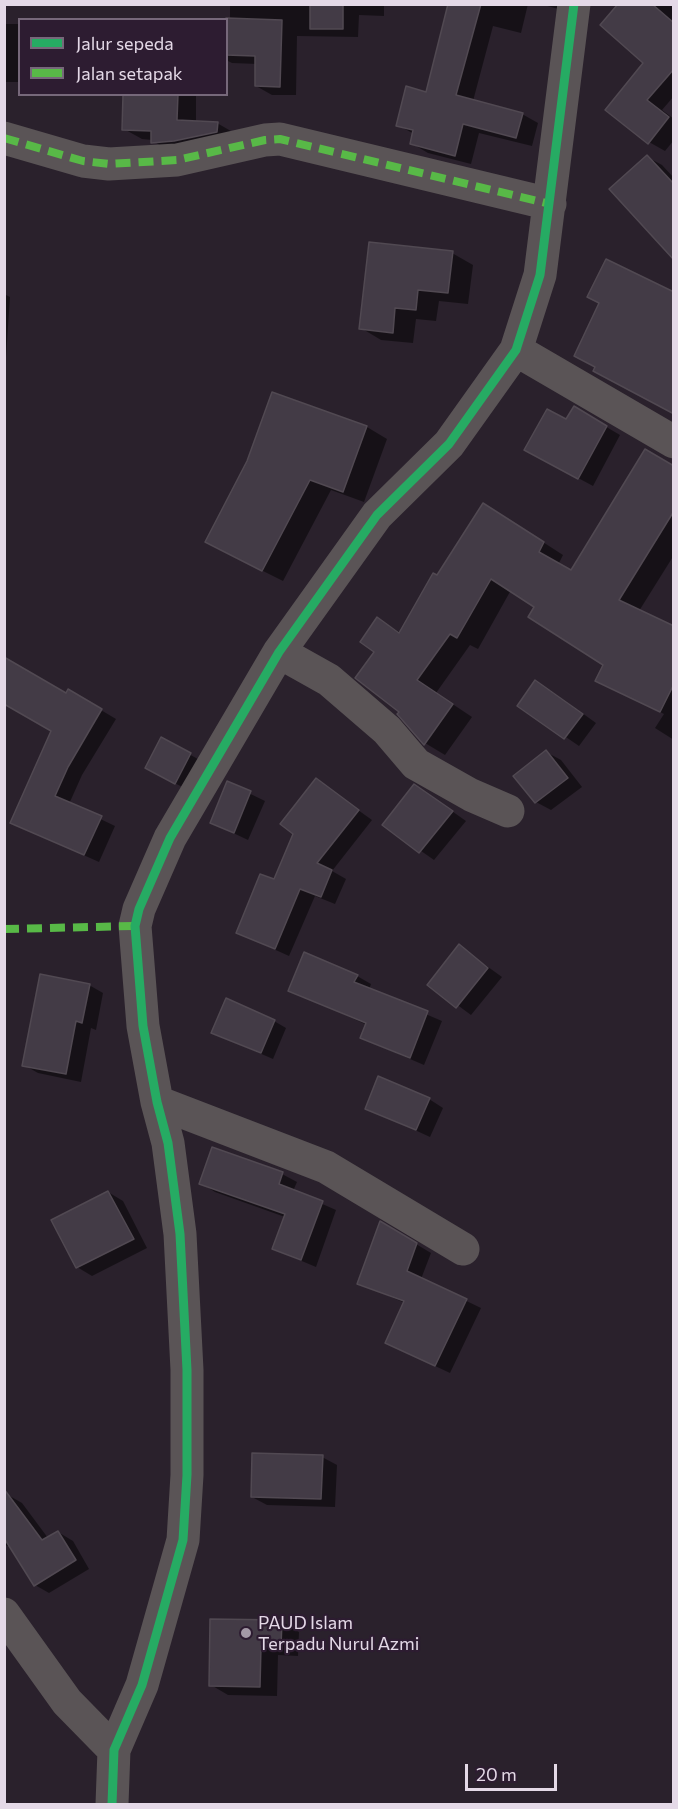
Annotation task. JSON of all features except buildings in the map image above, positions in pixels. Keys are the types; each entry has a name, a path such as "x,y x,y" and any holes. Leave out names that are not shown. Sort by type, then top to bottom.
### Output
{"street":[{"path":"112,1804 114,1750 142,1685 183,1540 187,1475 187,1370 180,1234 168,1143 157,1102 143,1026 135,926 139,909 170,838 279,652 377,515 449,444 516,350 540,275 574,4"},
{"path":"4,138 82,161 109,164 177,160 265,140 280,139 550,204"},
{"path":"516,350 674,442"},
{"path":"279,652 329,680 387,730 416,764 471,795 508,811"},
{"path":"157,1102 326,1167 463,1249"},
{"path":"4,1614 67,1702 114,1750"}],"marked path":[{"path":"4,138 83,161 109,164 177,160 265,140 280,139 550,204"},
{"path":"4,929 135,926"}],"cycle path":[{"path":"112,1804 114,1750 142,1685 183,1540 187,1475 187,1370 180,1234 168,1143 157,1102 143,1026 135,926 139,909 170,838 279,652 377,515 449,444 516,350 540,275 574,4"}],"place":[{"name":"PAUD Islam Terpadu Nurul Azmi","path":"246,1633"}]}
